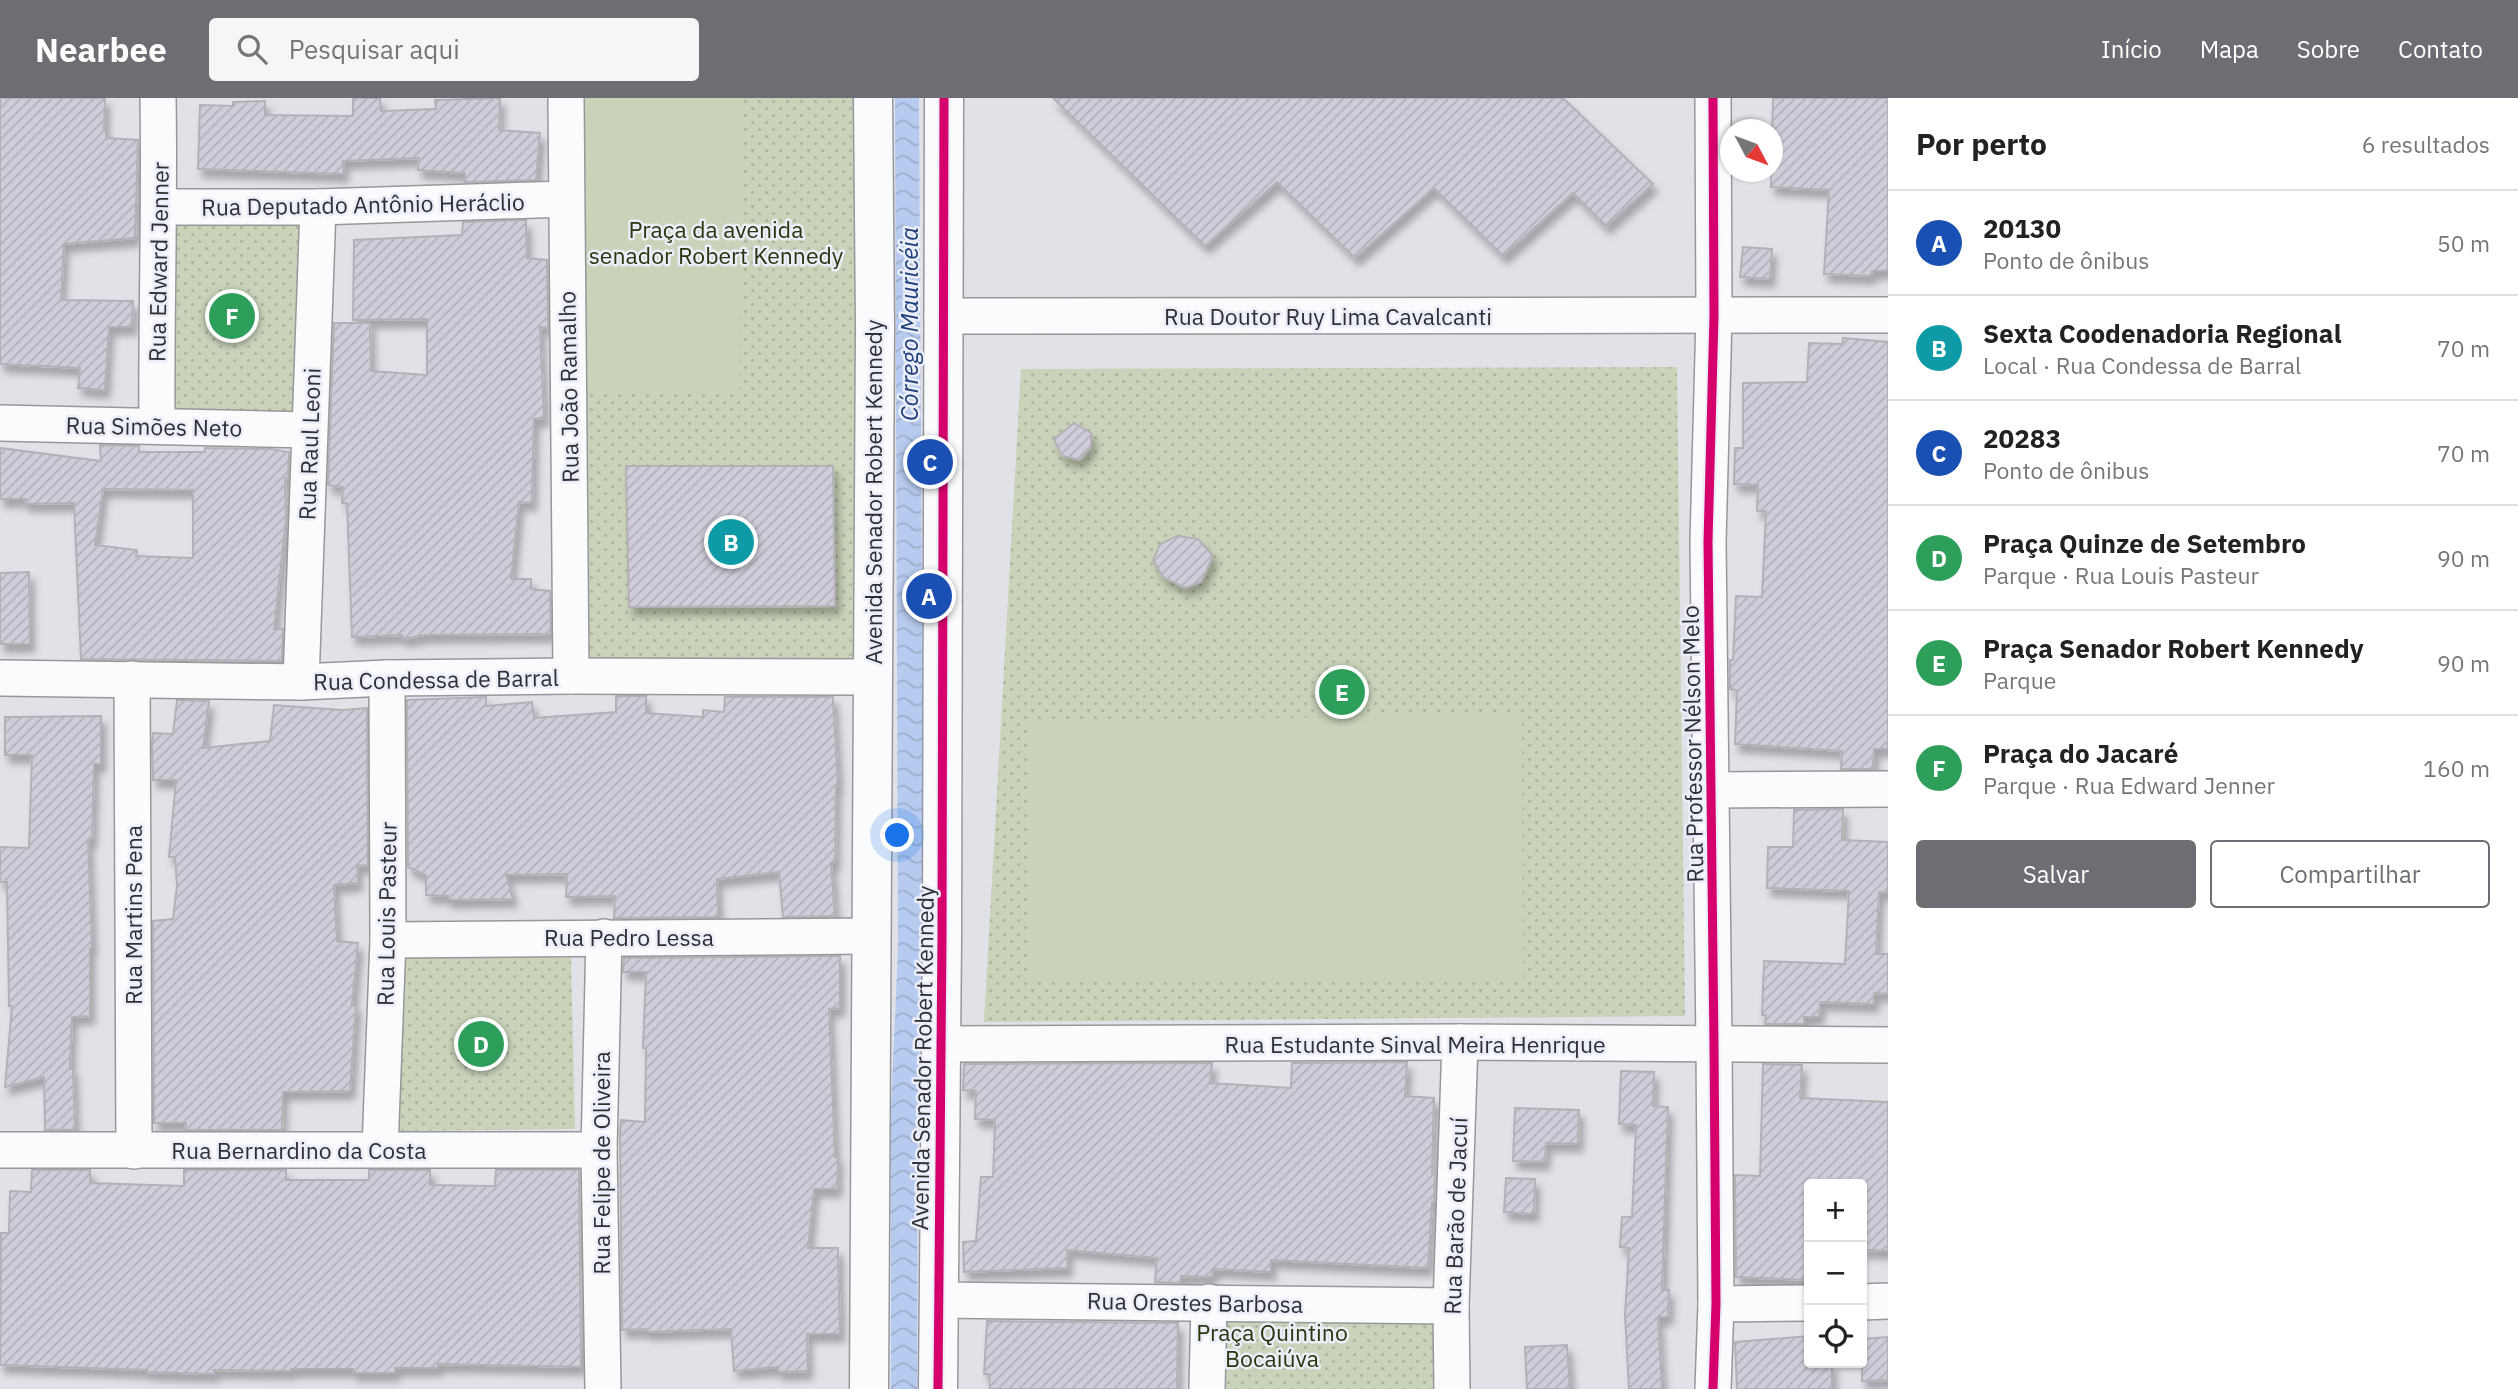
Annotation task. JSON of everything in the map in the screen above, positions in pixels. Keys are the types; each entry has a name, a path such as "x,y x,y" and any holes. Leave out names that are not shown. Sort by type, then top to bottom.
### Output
{"street":[{"name":"Rua Edward Jenner","path":"157,426 156,325 160,207 158,98"},
{"name":"Rua João Ramalho","path":"566,98 571,676"},
{"name":"Avenida Senador Robert Kennedy","path":"869,1389 875,327 873,98"},
{"name":"Avenida Senador Robert Kennedy","path":"938,1389 942,1044 944,98"},
{"name":"Rua Professor Nélson Melo","path":"1713,98 1714,316 1708,542 1716,1304 1713,1389"},
{"name":"Rua Deputado Antônio Heráclio","path":"160,207 318,207 566,200"},
{"name":"Rua Raul Leoni","path":"301,682 318,207"},
{"name":"Rua Doutor Ruy Lima Cavalcanti","path":"942,316 1888,315"},
{"name":"Rua Simões Neto","path":"0,423 309,430"},
{"name":"Rua Condessa de Barral","path":"0,678 301,682 571,676 872,677"},
{"name":"Rua Louis Pasteur","path":"380,1149 388,940 387,678"},
{"name":"Rua Martins Pena","path":"132,680 134,1151"},
{"path":"1712,790 1888,789"},
{"name":"Rua Pedro Lessa","path":"388,940 872,936"},
{"name":"Rua Felipe de Oliveira","path":"603,1389 598,1150 604,937"},
{"name":"Rua Estudante Sinval Meira Henrique","path":"942,1044 1460,1042 1888,1045"},
{"name":"Rua Barão de Jacuí","path":"1452,1389 1451,1306 1460,1042"},
{"name":"Rua Bernardino da Costa","path":"0,1150 598,1150"},
{"name":"Rua Orestes Barbosa","path":"938,1300 1451,1306"},
{"path":"1867,1302 1888,1301"},
{"path":"1207,1389 1209,1302"},
{"path":"1716,1304 1804,1303"}],"green space":[{"name":"Praça da avenida senador Robert Kennedy","path":"573,98 857,98 864,663 579,666"},
{"path":"584,98 742,99 739,391 581,390"},
{"path":"166,211 307,219 294,416 160,414"},
{"path":"1677,367 1685,1016 984,1022 1021,369"},
{"path":"1522,713 1523,978 1031,980 1031,723"},
{"path":"392,954 571,958 575,1129 388,1131"},
{"name":"Praça Quintino Bocaiúva","path":"1206,1300 1433,1303 1435,1389 1207,1389"}],"water":[{"name":"Córrego Mauricéia","path":"895,98 919,98 924,949 918,1086 917,1389 891,1389 891,1110 898,948"}],"building":[{"path":"0,98 105,98 106,138 138,140 135,238 64,244 61,300 133,301 132,327 109,327 105,390 78,388 80,368 0,364"},
{"path":"353,98 380,98 381,111 436,109 435,100 500,98 499,130 540,133 536,180 465,182 465,173 418,170 419,158 343,161 344,174 198,169 200,105 233,106 233,102 265,101 265,115 353,116"},
{"path":"1053,98 1563,98 1653,184 1606,226 1573,193 1503,256 1434,188 1355,258 1277,182 1205,246"},
{"path":"1773,98 1888,98 1888,271 1872,271 1871,276 1824,274 1829,190 1771,187 1771,182 1783,182 1783,119 1773,119"},
{"path":"526,220 527,258 547,260 548,328 540,327 544,418 534,419 532,503 519,502 511,579 531,579 531,589 550,591 551,634 424,635 403,639 402,635 352,637 347,503 342,503 343,487 328,485 334,323 370,323 371,371 427,375 427,319 353,320 354,240 462,235 463,222"},
{"path":"1743,247 1772,249 1770,279 1740,277"},
{"path":"1843,338 1888,342 1888,749 1874,749 1873,769 1841,769 1842,751 1735,744 1737,690 1730,689 1736,596 1762,597 1766,511 1757,511 1758,485 1734,484 1735,448 1743,448 1743,383 1807,382 1809,343 1842,344"},
{"path":"1074,423 1091,433 1091,447 1080,460 1062,456 1054,439"},
{"path":"100,445 139,446 139,452 205,452 205,448 271,449 289,452 288,479 285,478 286,519 274,629 283,629 282,661 81,659 74,503 25,504 26,499 0,499 0,448 101,461","holes":["103,489 193,490 193,558 136,556 137,550 95,545"]},
{"path":"626,466 833,466 835,606 629,607"},
{"path":"1177,536 1198,539 1213,556 1201,582 1185,588 1163,577 1153,560 1160,544"},
{"path":"29,572 30,644 0,644 0,573"},
{"path":"616,696 646,696 646,713 703,717 703,710 724,712 725,697 833,697 838,786 835,863 831,863 835,916 783,917 779,872 717,879 718,917 614,918 615,896 566,897 567,874 506,875 513,899 448,900 448,896 426,895 426,875 408,867 407,700 486,697 486,706 532,702 534,718 616,712"},
{"path":"177,700 209,701 203,748 270,741 274,705 342,710 367,708 368,866 357,865 358,883 334,885 337,941 358,943 352,1005 356,1005 350,1091 283,1092 282,1130 185,1130 186,1123 154,1123 153,921 173,919 177,886 175,857 169,857 176,780 153,780 152,746 153,733 173,734"},
{"path":"101,716 101,764 94,764 92,840 88,840 92,948 90,1016 72,1017 70,1069 73,1069 75,1130 45,1130 44,1077 5,1087 12,1006 9,1006 7,882 0,882 0,847 29,848 32,755 5,755 5,717"},
{"path":"1843,809 1842,840 1888,842 1888,893 1879,892 1876,954 1888,954 1888,994 1874,993 1874,1004 1820,1002 1819,1017 1804,1017 1804,1024 1765,1024 1766,1015 1762,1015 1764,961 1845,964 1849,891 1767,888 1768,847 1793,847 1794,810"},
{"path":"840,956 840,1008 829,1009 835,1157 838,1158 837,1189 814,1189 808,1248 838,1248 840,1334 807,1334 808,1371 778,1372 778,1367 734,1371 731,1329 646,1332 646,1329 622,1330 621,1120 645,1122 646,1048 643,1048 646,972 623,972 624,958"},
{"path":"1407,1062 1405,1096 1434,1098 1432,1173 1435,1174 1428,1268 1271,1260 1271,1272 1213,1269 1212,1277 1181,1276 1181,1283 1155,1282 1157,1258 1067,1250 1068,1268 964,1272 963,1242 976,1241 981,1177 993,1177 995,1120 975,1119 976,1091 963,1090 964,1064 1212,1063 1210,1083 1291,1088 1292,1063"},
{"path":"1763,1064 1802,1065 1800,1098 1888,1102 1888,1251 1867,1250 1867,1179 1804,1179 1804,1280 1736,1277 1735,1175 1760,1176"},
{"path":"1621,1071 1654,1072 1653,1106 1668,1107 1662,1290 1669,1290 1668,1317 1658,1317 1662,1389 1629,1389 1625,1315 1629,1248 1620,1247 1622,1217 1632,1217 1636,1125 1619,1124"},
{"path":"1515,1108 1579,1110 1578,1144 1546,1143 1545,1162 1513,1161"},
{"path":"32,1170 90,1170 90,1183 184,1186 184,1170 286,1170 286,1180 369,1180 369,1170 430,1170 430,1185 495,1186 496,1170 579,1170 581,1367 438,1364 438,1368 395,1368 395,1373 353,1373 353,1369 291,1369 214,1370 214,1374 0,1365 1,1233 9,1233 10,1191 31,1192"},
{"path":"1506,1178 1535,1179 1534,1214 1504,1212"},
{"path":"987,1321 1178,1323 1177,1389 990,1389 989,1374 984,1374"},
{"path":"1804,1336 1804,1368 1832,1368 1832,1389 1737,1389 1735,1342"},
{"path":"1888,1337 1888,1380 1862,1381 1862,1368 1867,1368 1867,1339"},
{"path":"1567,1345 1570,1389 1527,1389 1525,1347"}],"cycle path":[{"path":"938,1389 944,98"},
{"path":"1713,98 1714,316 1708,542 1716,1304 1713,1389"}],"place":[{"name":"Praça do Jacaré","path":"232,316"},
{"name":"20283","path":"930,462"},
{"name":"Sexta Coodenadoria Regional","path":"731,542"},
{"name":"20130","path":"929,596"},
{"name":"Praça Senador Robert Kennedy","path":"1342,692"},
{"name":"Praça Quinze de Setembro","path":"481,1044"}]}
